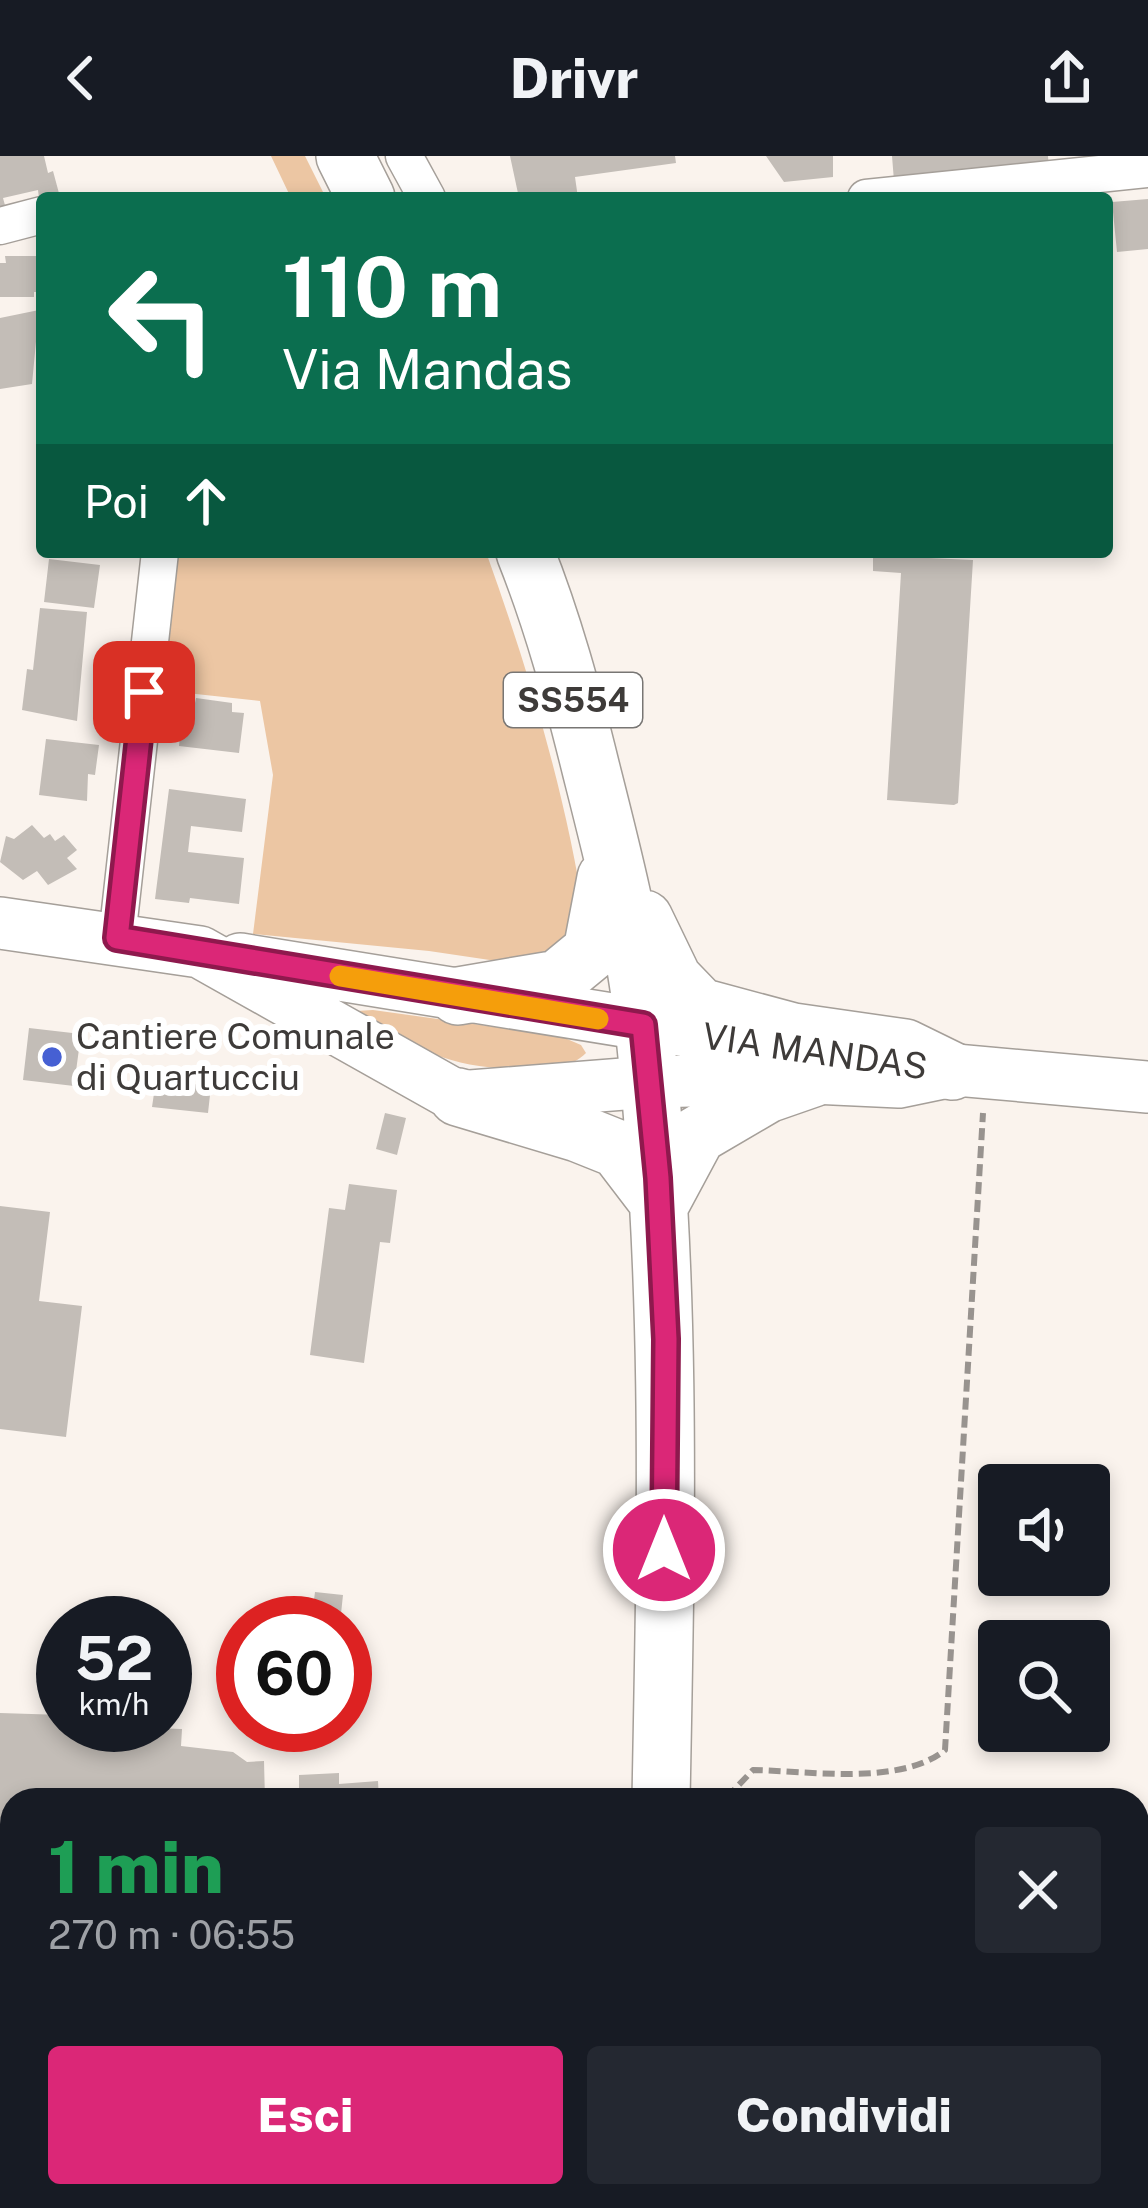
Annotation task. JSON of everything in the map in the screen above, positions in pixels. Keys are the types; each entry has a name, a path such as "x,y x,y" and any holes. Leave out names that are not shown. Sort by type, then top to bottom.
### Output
{"main road":[{"path":"345,156 363,192"},
{"name":"SS554","path":"527,558 553,628 611,850 643,1025 660,1204 666,1339 661,1788"},
{"path":"458,996 558,980 592,951 611,850"},
{"path":"611,850 673,980 700,1007 793,1032 904,1048 969,1072"},
{"path":"458,1097 619,1150 660,1204 697,1135 767,1094 813,1078"}],"street":[{"path":"404,156 424,192"},
{"path":"926,192 1148,170"},
{"path":"0,226 36,217"},
{"path":"0,923 117,938 159,558"},
{"name":"VIA MANDAS","path":"117,938 643,1025 969,1072 1148,1087"},
{"path":"200,952 458,1097 649,1082 813,1078 898,1082 969,1072"}],"path":[{"path":"736,1788 753,1770 889,1772 928,1764 945,1750 969,1072"}],"shaded area":[{"path":"271,156 305,156 323,192 288,192"},
{"path":"177,558 488,558 544,734 568,826 585,920 550,969 429,951 253,934 273,775 260,701 159,690"},
{"path":"356,1011 560,1036 581,1045 586,1053 568,1064 548,1068 483,1067 419,1048"}],"building":[{"path":"0,156 44,156 59,192 38,190 3,198 6,209 0,211"},
{"path":"510,156 675,156 676,163 575,177 577,192 518,192"},
{"path":"766,156 833,156 833,177 784,182"},
{"path":"892,156 1048,156 1049,169 894,181"},
{"path":"1148,199 1148,249 1117,252 1113,202"},
{"path":"5,256 36,256 34,297 0,297 0,263 6,263"},
{"path":"36,311 32,384 0,389 0,318"},
{"path":"873,558 973,560 958,803 954,805 887,800 901,573 873,571"},
{"path":"49,559 100,565 94,608 44,602"},
{"path":"40,608 87,612 77,721 22,710 27,669 33,670"},
{"path":"196,698 232,703 232,712 244,713 239,753 179,746 183,707 194,708"},
{"path":"46,739 99,745 95,775 88,774 87,801 39,795"},
{"path":"169,789 246,799 242,832 191,826 188,852 244,858 239,904 155,899"},
{"path":"32,825 44,838 50,834 55,841 64,835 77,850 67,858 77,869 48,885 37,871 23,880 0,862 6,836 14,839"},
{"name":"Cantiere Comunale di Quartucciu","path":"29,1028 81,1034 74,1086 23,1080"},
{"path":"156,1080 211,1086 208,1113 152,1107"},
{"path":"385,1113 406,1118 397,1155 376,1149"},
{"path":"349,1184 397,1190 390,1243 380,1242 364,1363 310,1355 329,1208 345,1210"},
{"path":"0,1206 50,1212 39,1301 82,1306 66,1437 0,1429"},
{"path":"0,1713 36,1714 36,1752 192,1752 192,1747 233,1752 247,1762 264,1761 265,1788 0,1788"},
{"path":"339,1773 339,1784 378,1781 378,1788 299,1788 299,1775"}],"slow traffic":[{"path":"340,976 598,1019"}],"place":[{"name":"Cantiere Comunale di Quartucciu","path":"52,1057"}],"route":[{"path":"144,692 117,938 643,1025 658,1178 666,1339 664,1550"}]}
